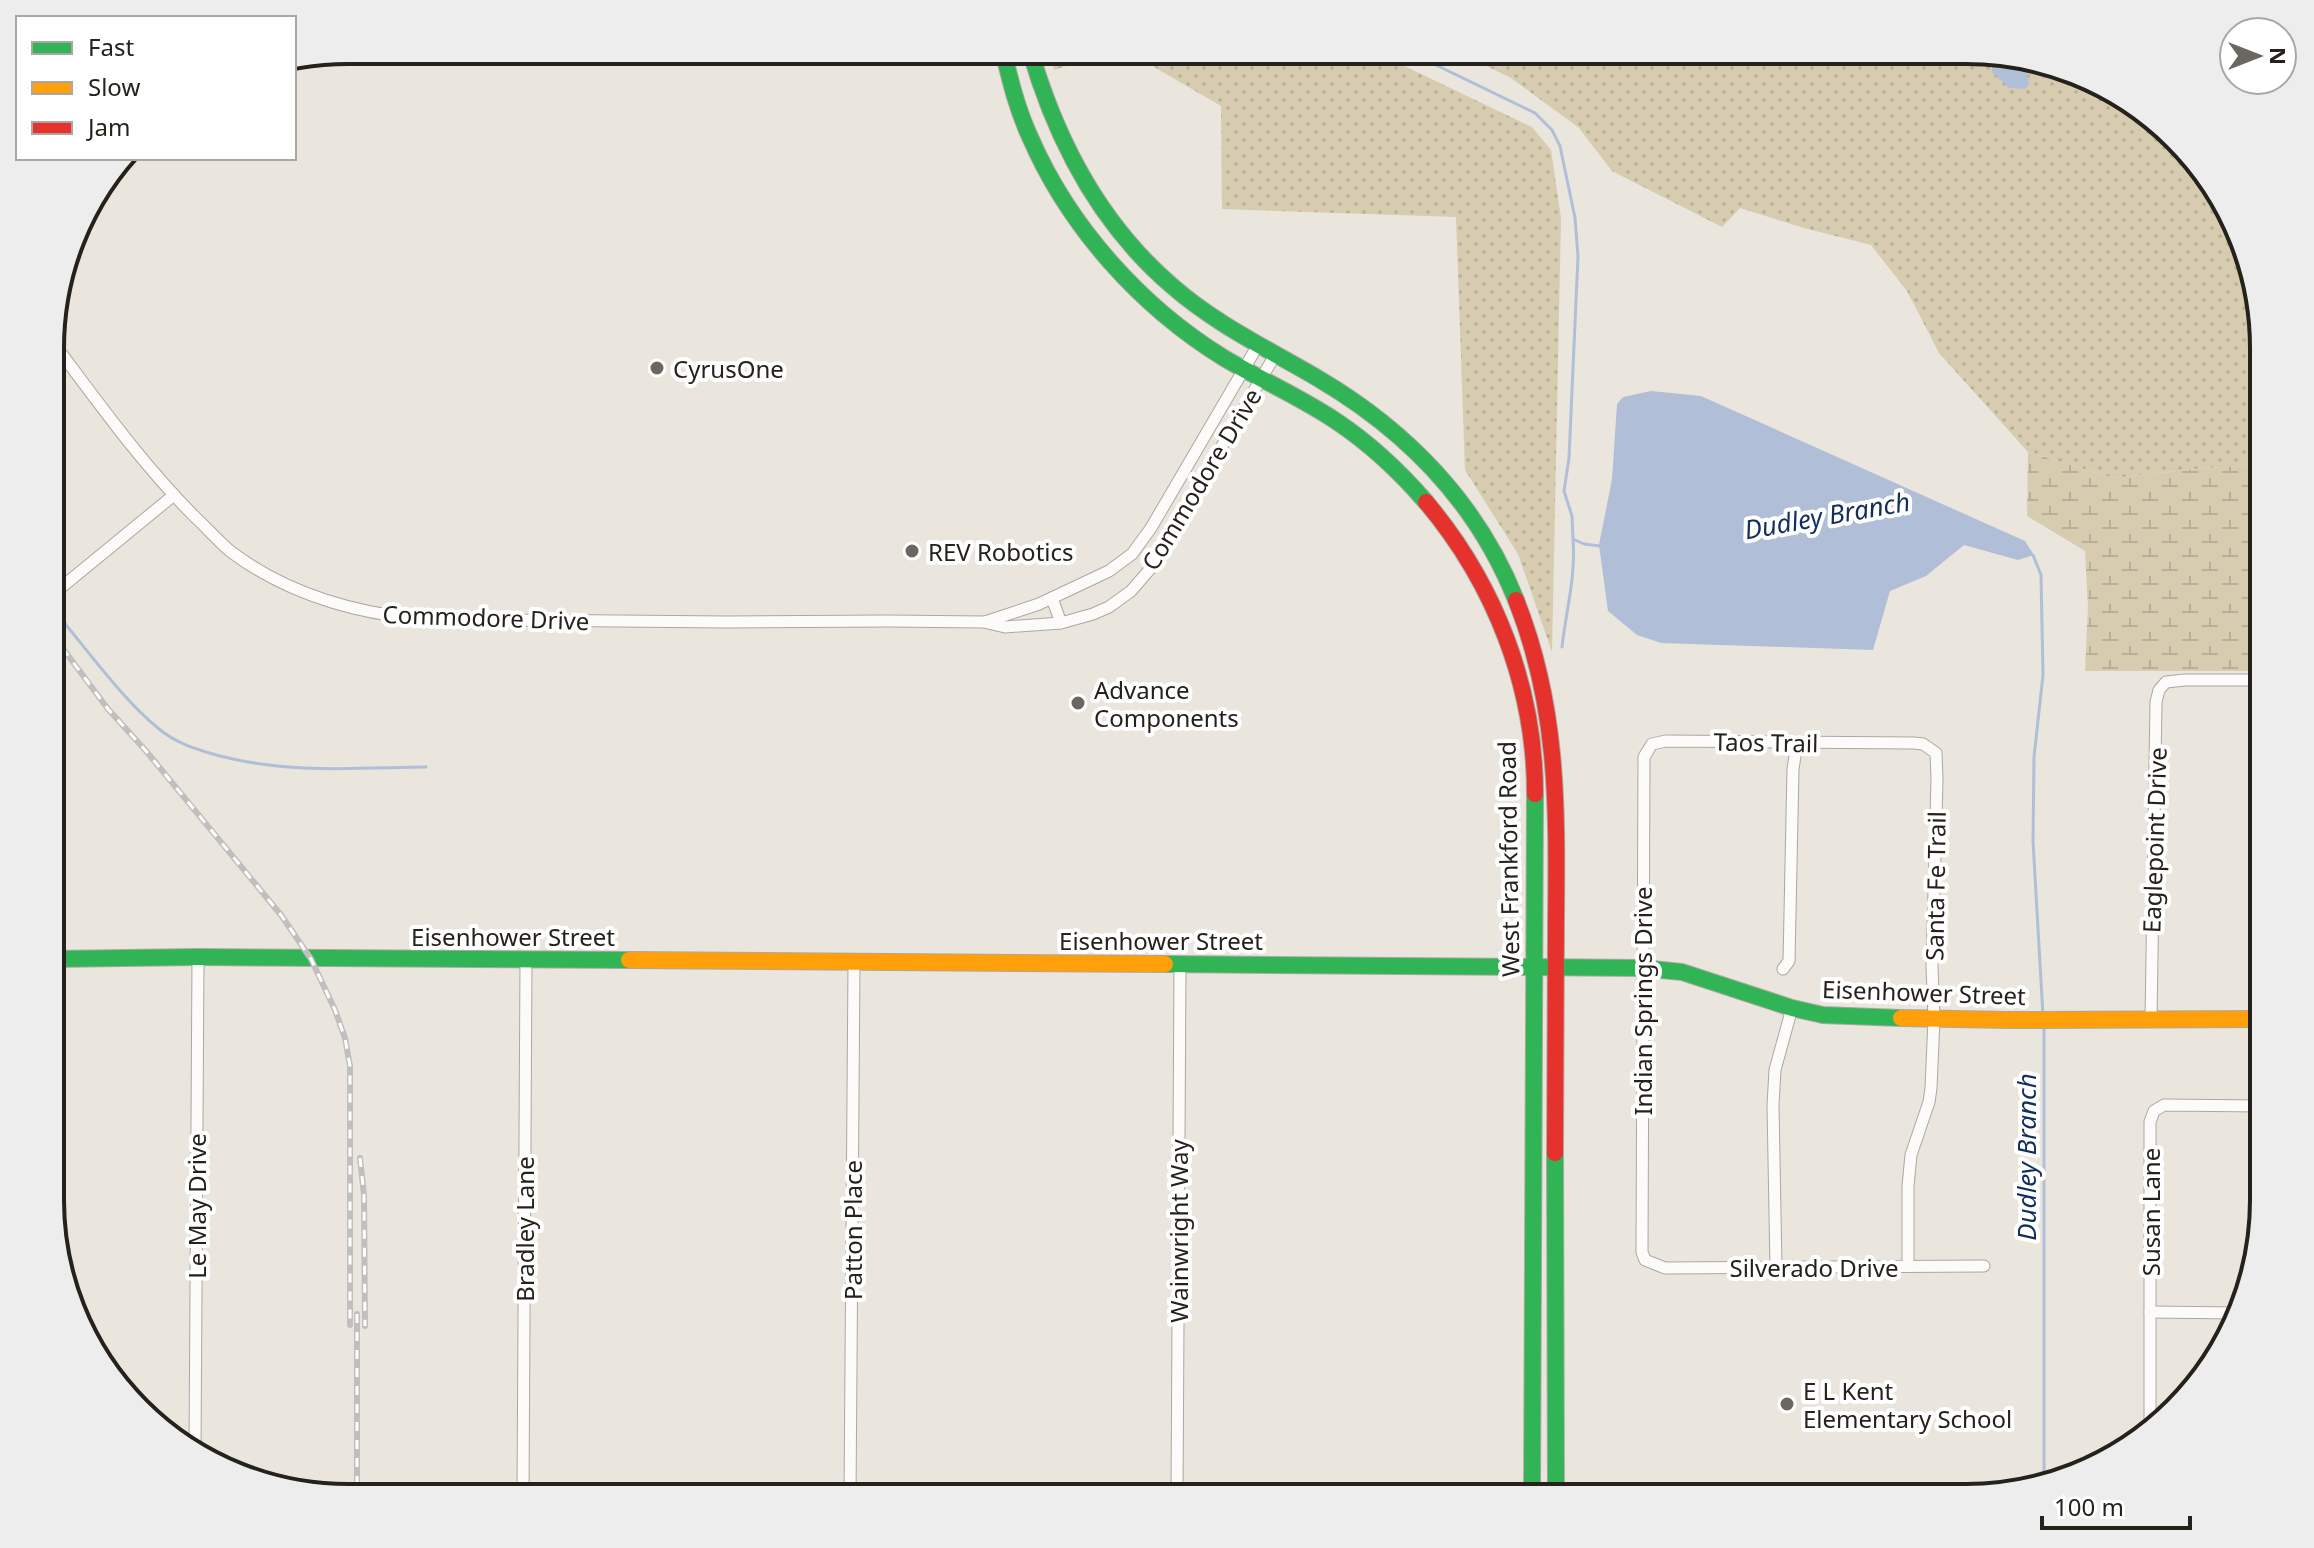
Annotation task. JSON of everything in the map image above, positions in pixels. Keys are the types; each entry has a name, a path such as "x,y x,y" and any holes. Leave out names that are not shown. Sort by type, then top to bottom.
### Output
{"main road":[{"name":"West Frankford Road","path":"1007,64 1016,99 1042,162 1080,226 1118,271 1174,323 1209,348 1330,417 1412,485 1465,553 1484,585 1513,654 1526,698 1535,756 1532,1484"},
{"name":"West Frankford Road","path":"1034,64 1042,93 1071,159 1107,215 1152,269 1198,307 1337,390 1390,426 1442,478 1483,532 1521,613 1546,696 1554,774 1556,1484"},
{"name":"Eisenhower Street","path":"64,959 198,957 1642,968 1682,972 1823,1015 2009,1020 2250,1019"}],"street":[{"name":"Commodore Drive","path":"984,622 1052,598 1109,571 1132,554 1151,528 1258,345"},
{"name":"Commodore Drive","path":"64,357 120,433 174,495 229,550 260,571 333,604 386,616 417,619 984,622 1005,627 1061,623 1093,614 1131,591 1151,568 1275,355"},
{"path":"64,585 174,495"},
{"path":"1132,554 1151,568"},
{"path":"1052,598 1061,623"},
{"name":"Eaglepoint Drive","path":"2151,1020 2156,702 2159,690 2166,682 2249,680"},
{"name":"Taos Trail","path":"1652,744 1666,741 1880,743"},
{"path":"1783,969 1789,961 1793,769 1797,743"},
{"name":"Santa Fe Trail","path":"1880,743 1923,744 1936,753 1934,1019 1929,1102 1911,1155 1908,1266"},
{"name":"Indian Springs Drive","path":"1645,1260 1642,1252 1644,757 1652,744"},
{"name":"Le May Drive","path":"195,1439 198,957"},
{"name":"Bradley Lane","path":"523,1484 526,960"},
{"name":"Patton Place","path":"850,1484 854,962"},
{"name":"Wainwright Way","path":"1177,1484 1180,964"},
{"path":"1776,1268 1775,1070 1792,1008"},
{"name":"Susan Lane","path":"2150,1416 2150,1122 2154,1111 2164,1105 2250,1106"},
{"name":"Silverado Drive","path":"1645,1260 1665,1268 1984,1266"},
{"path":"2150,1312 2226,1313"}],"green space":[{"path":"1052,64 1073,64 1054,70"},
{"path":"1149,64 1400,64 1532,127 1551,150 1561,218 1552,652 1518,554 1465,470 1456,217 1222,209 1221,106"},
{"path":"1482,64 1966,64 2021,69 2092,93 2124,112 2167,147 2202,190 2221,222 2235,257 2248,311 2249,465 2114,478 2028,452 1939,353 1907,291 1871,245 1740,208 1722,227 1612,171 1579,128 1511,78"},
{"path":"2028,452 2114,478 2249,465 2249,671 2085,671 2088,607 2085,551 2027,516"}],"water":[{"path":"1992,65 2027,71 2029,84 2025,89 2009,88 1992,72"},
{"path":"1651,391 1701,396 2025,541 2034,555 2018,560 1964,545 1926,576 1890,591 1873,650 1661,643 1637,635 1608,611 1599,545 1612,479 1617,404 1623,397"}],"waterway":[{"name":"Dudley Branch","path":"1434,64 1535,113 1552,130 1560,146 1575,218 1578,256 1569,458 1564,491 1572,516 1573,539 1600,546"},
{"path":"1562,647 1572,580 1573,540"},
{"name":"Dudley Branch","path":"2033,555 2041,575 2043,675 2034,757 2033,841 2043,1016"},
{"path":"64,620 110,679 146,718 173,739 188,746 246,762 297,768 426,767"},
{"name":"Dudley Branch","path":"2044,1027 2044,1473"}],"railway":[{"path":"64,650 108,709 281,915 311,959 335,1010 345,1038 350,1066 350,1325"},
{"path":"360,1158 364,1195 365,1326"},
{"path":"357,1314 357,1484"}],"traffic: fast":[{"path":"1006,64 1021,116 1046,170 1065,202 1110,262 1164,315 1193,338 1336,421 1395,469 1426,502"},
{"path":"1035,64 1053,116 1083,178 1122,235 1145,261 1188,299 1224,324 1351,399 1410,446 1436,473 1482,532 1516,600"},
{"path":"1532,1484 1535,794"},
{"path":"64,959 629,960"},
{"path":"1165,964 1642,968 1682,972 1823,1015 1901,1018"},
{"path":"1555,1153 1556,1484"}],"traffic: slow":[{"path":"629,960 1165,964"},
{"path":"1901,1018 2250,1019"}],"traffic: jam":[{"path":"1426,502 1472,567 1506,639 1528,715 1535,794"},
{"path":"1516,600 1541,680 1555,799 1555,1153"}],"place":[{"name":"CyrusOne","path":"657,368"},
{"name":"REV Robotics","path":"912,551"},
{"name":"Advance Components","path":"1078,703"},
{"name":"E L Kent Elementary School","path":"1787,1404"}]}
